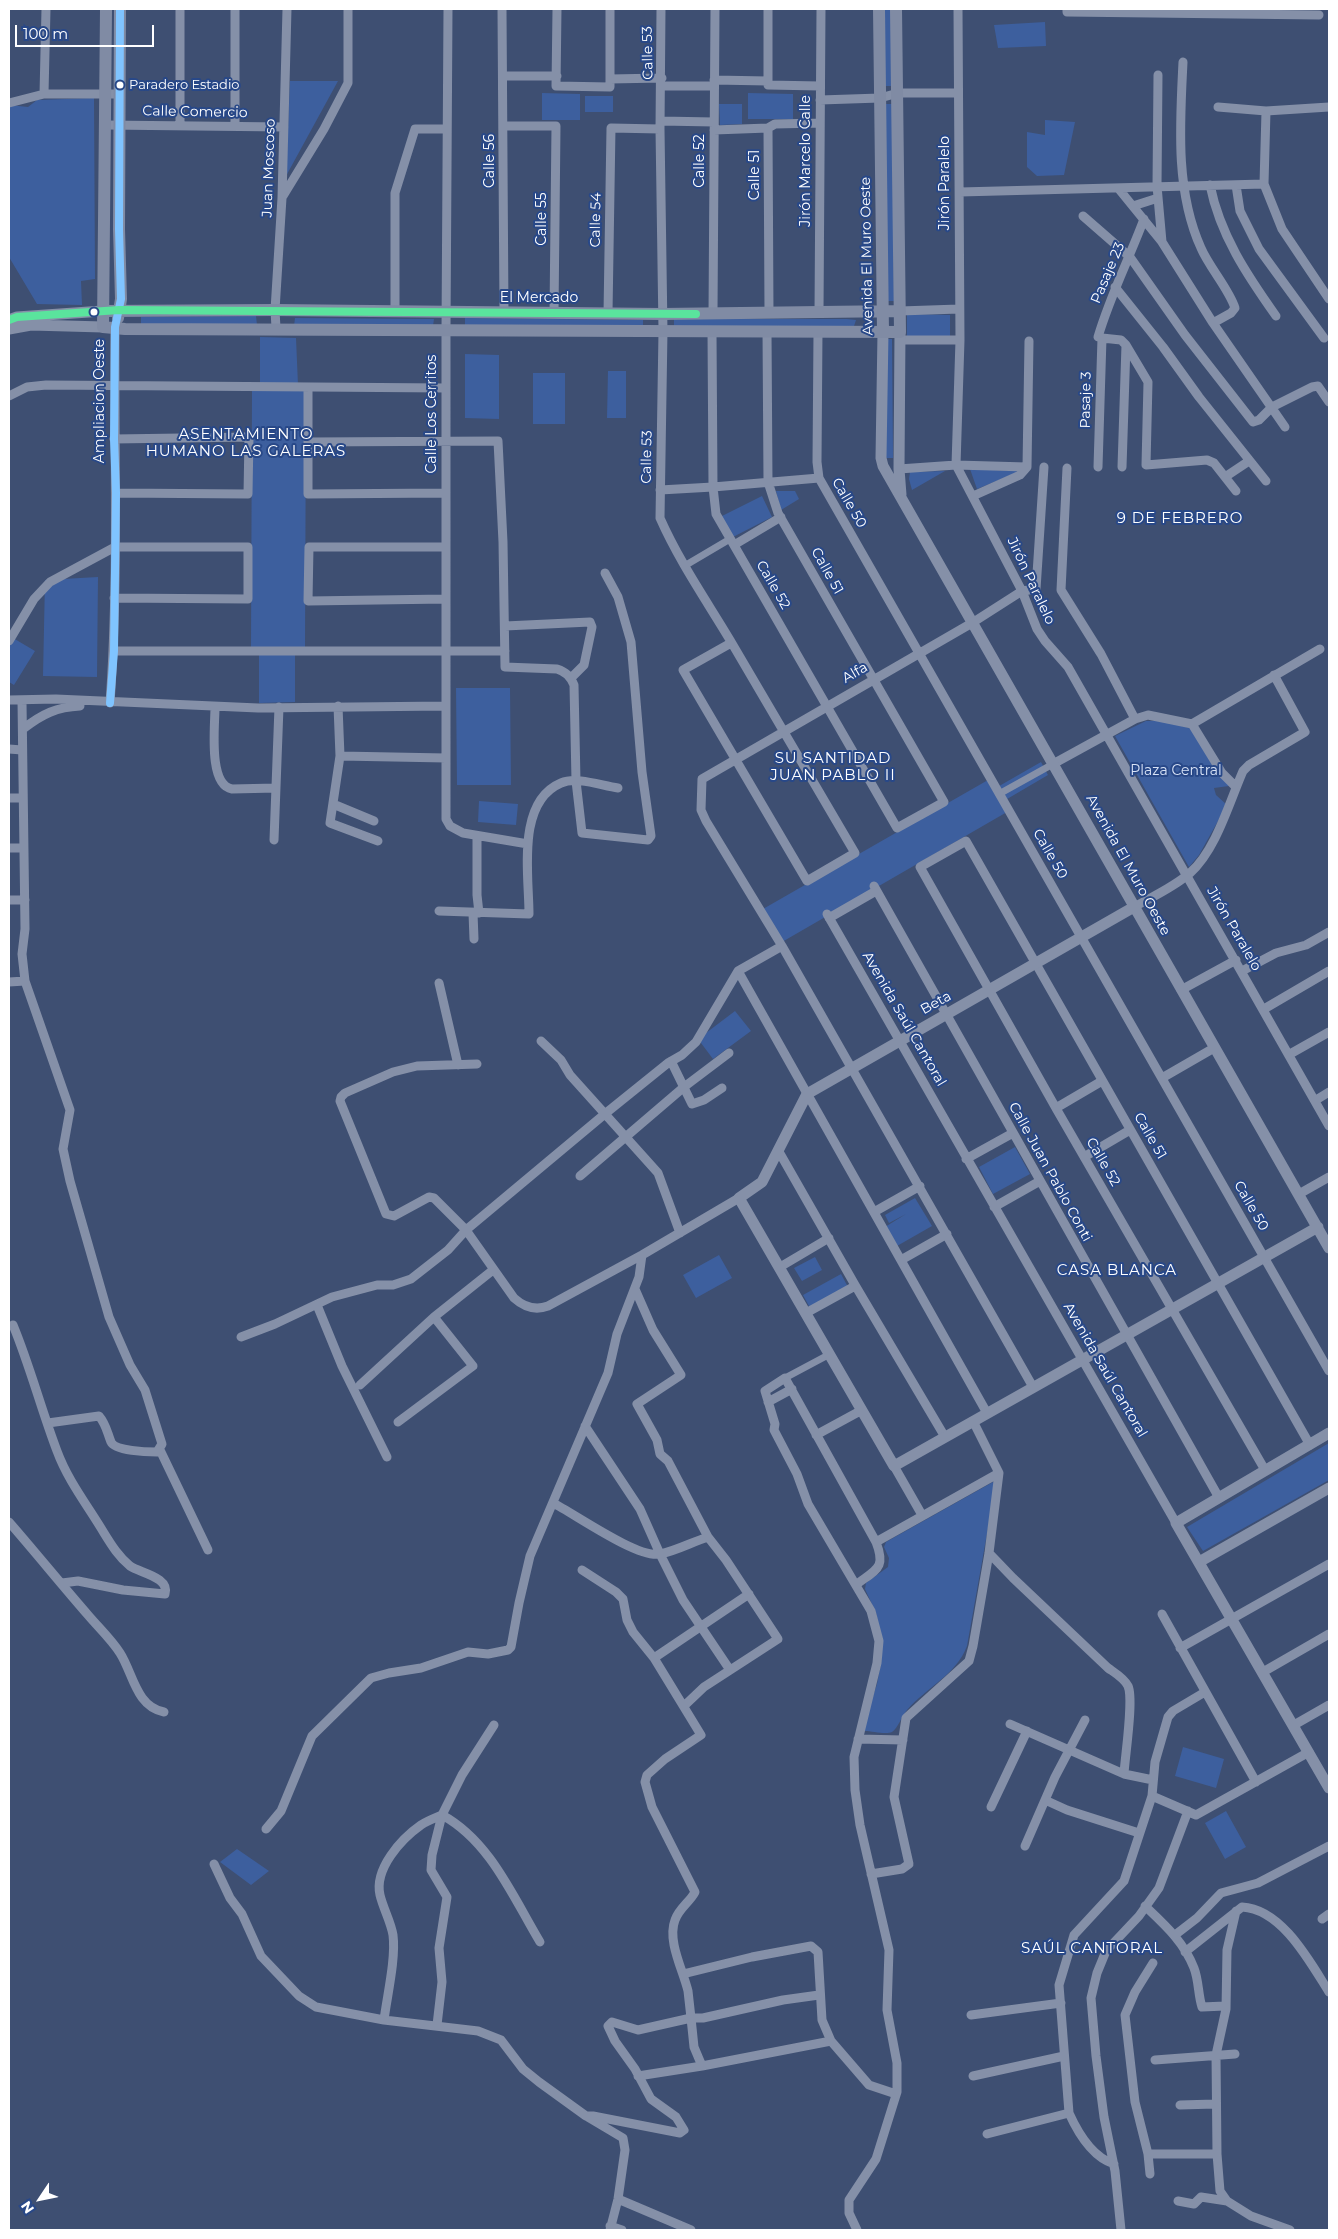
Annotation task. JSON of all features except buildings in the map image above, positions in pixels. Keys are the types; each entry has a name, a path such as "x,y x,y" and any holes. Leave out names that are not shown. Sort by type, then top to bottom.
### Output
{"main road":[{"name":"Ampliacion Oeste","path":"106,9 103,311 109,327"},
{"name":"Ampliacion Oeste","path":"109,327 120,310 121,299 119,229 120,9"},
{"name":"Avenida El Muro Oeste","path":"878,9 883,332"},
{"name":"Avenida El Muro Oeste","path":"896,9 900,336"},
{"name":"El Mercado","path":"103,311 275,310 504,314 713,314 900,311"},
{"path":"109,327 125,329 276,328 553,332 883,332 900,336"}],"street":[{"path":"44,94 46,9"},
{"path":"180,9 180,126"},
{"path":"235,9 235,126"},
{"name":"Juan Moscoso","path":"276,328 275,310 282,198 286,9"},
{"path":"282,198 324,129 348,83 348,9"},
{"name":"Calle Los Cerritos","path":"448,9 446,819 454,830 477,836"},
{"name":"Calle 56","path":"502,9 504,314"},
{"path":"557,9 556,86 662,82 768,83 820,86"},
{"path":"610,9 610,83"},
{"name":"Calle 53","path":"661,9 663,331 660,518 672,544 855,853 807,881 734,759"},
{"name":"Calle 52","path":"713,314 715,9"},
{"path":"768,9 768,83"},
{"name":"Jirón Marcelo Calle","path":"819,312 821,9"},
{"name":"Jirón Paralelo","path":"958,9 960,340 956,466 1022,591 1037,629 1068,667 1290,1054 1329,1126"},
{"path":"1067,10 1277,12 1319,15"},
{"path":"1183,62 1180,112 1183,186 1190,218 1200,248 1235,308 1231,314 1212,323"},
{"path":"1158,75 1157,186 1162,242"},
{"path":"503,76 557,76"},
{"path":"820,100 880,98 898,93 958,93"},
{"path":"9,103 44,94 119,94"},
{"path":"1218,107 1266,111 1329,107"},
{"path":"1266,111 1264,184 1282,229 1329,299"},
{"path":"661,125 768,128 775,124 820,123"},
{"name":"Calle 54","path":"608,313 611,128 661,125"},
{"name":"Calle Comercio","path":"106,126 284,127"},
{"name":"Calle 55","path":"503,126 556,126 554,313"},
{"name":"Calle 51","path":"768,128 769,313"},
{"path":"395,312 395,193 415,129 447,129"},
{"path":"960,192 1264,184"},
{"path":"1210,185 1218,221 1255,286 1276,316"},
{"path":"1236,185 1240,211 1259,250 1324,338"},
{"path":"1118,188 1162,242 1212,323 1286,427"},
{"path":"1133,206 1158,198"},
{"path":"1083,216 1130,257 1185,335 1253,422 1259,420 1272,408 1292,396 1318,386 1329,402"},
{"name":"Pasaje 23","path":"1100,338 1115,288 1130,257 1144,219"},
{"path":"1115,288 1163,347 1199,397 1266,482"},
{"name":"El Mercado","path":"900,311 959,309"},
{"path":"9,320 17,317 103,311"},
{"path":"9,329 31,324 109,327"},
{"name":"Ampliacion Oeste","path":"109,327 115,385 116,493 114,651 110,703"},
{"name":"Calle 52","path":"712,331 716,514 897,828"},
{"name":"Calle 51","path":"767,332 768,482 781,517 872,680 944,802 897,828"},
{"name":"Calle 50","path":"818,332 817,462 819,478 1329,1371"},
{"name":"Avenida El Muro Oeste","path":"883,332 881,458 886,471 1329,1248"},
{"path":"900,336 960,340"},
{"name":"Avenida El Muro Oeste","path":"900,336 898,469 901,497"},
{"path":"1100,338 1121,340 1126,345 1148,382 1146,465 1207,460 1214,464 1236,491"},
{"name":"Pasaje 3","path":"1098,467 1100,338"},
{"path":"973,496 1020,475 1026,467 1029,341"},
{"path":"1122,467 1126,345"},
{"path":"9,396 27,387 46,384 446,388"},
{"path":"308,387 308,494 446,493"},
{"path":"114,439 249,437 248,494 116,493"},
{"path":"308,442 498,441 504,542 505,667 557,669 564,671 571,678 574,685 576,781 582,832 645,841 651,839 642,772 631,642 618,597 605,573"},
{"path":"1225,476 1249,461"},
{"path":"898,469 956,466 1026,467"},
{"name":"Alfa","path":"782,946 706,821 701,810 702,779 826,705 972,623 1022,591 1036,589 1044,467"},
{"path":"1067,468 1061,590 1101,654 1135,719"},
{"path":"660,490 819,478"},
{"path":"686,565 781,517"},
{"path":"9,642 41,590 50,582 115,547 248,547 248,599 114,598"},
{"path":"446,547 309,547 308,601 446,598"},
{"path":"505,626 590,622 592,627 584,665 571,678"},
{"path":"731,643 683,670 734,759"},
{"path":"1000,794 1135,719 1148,716 1192,724 1320,649"},
{"path":"114,651 505,651"},
{"path":"1188,875 1209,848 1243,771 1248,765 1305,732 1274,675"},
{"path":"9,700 56,699 215,707 446,706"},
{"path":"22,701 25,900 25,929 22,954 25,981 70,1110 63,1149 70,1181 109,1317 130,1365 146,1390 162,1444 160,1450 208,1550"},
{"path":"23,729 39,716 62,707 110,703"},
{"path":"338,706 340,756 330,823 378,841"},
{"path":"215,707 215,758 222,784 226,788 232,789 276,788"},
{"path":"274,840 279,707"},
{"path":"1192,724 1222,773 1236,787"},
{"path":"9,749 22,750"},
{"path":"340,756 446,758"},
{"path":"440,911 529,914 528,844 532,816 537,803 561,783 576,781 618,788"},
{"path":"9,798 22,798"},
{"path":"333,804 374,821"},
{"path":"474,939 477,895 477,836 528,844"},
{"name":"Calle 51","path":"920,867 966,841 1310,1445"},
{"path":"9,848 23,848"},
{"name":"Calle 52","path":"920,867 1056,1108 1265,1470"},
{"name":"Beta","path":"807,1094 1188,875"},
{"name":"Avenida Saúl Cantoral","path":"875,888 828,916 966,1160 1309,1752 1328,1781"},
{"name":"Calle Juan Pablo Conti","path":"875,888 1218,1496"},
{"path":"9,900 25,900"},
{"path":"1242,971 1276,953 1306,945 1329,932"},
{"path":"241,1337 332,1297 377,1286 393,1285 411,1279 448,1250 466,1230 606,1113 671,1061 682,1055 696,1042 738,971 782,946 1033,1388"},
{"path":"1181,990 1236,960"},
{"path":"738,971 987,1413"},
{"path":"1264,1009 1329,972"},
{"path":"9,982 25,981"},
{"path":"439,983 458,1065"},
{"path":"1290,1054 1329,1032"},
{"path":"542,1042 561,1060 570,1075 658,1173 680,1233"},
{"path":"1162,1078 1214,1048"},
{"path":"580,1176 728,1053"},
{"path":"671,1061 694,1104 722,1088"},
{"path":"477,1064 417,1066 394,1072 345,1093 340,1101 386,1214 394,1216 432,1197 438,1200 466,1230 514,1298 524,1307 542,1309 642,1255 740,1198 762,1182 807,1094"},
{"path":"1056,1108 1102,1081"},
{"path":"1316,1100 1329,1092"},
{"path":"1084,1156 1130,1130"},
{"path":"966,1160 1013,1133"},
{"path":"778,1150 855,1286 945,1437"},
{"path":"1299,1194 1329,1177"},
{"path":"994,1207 1040,1181"},
{"path":"874,1212 920,1186"},
{"path":"740,1198 922,1515"},
{"path":"894,1466 1318,1227"},
{"path":"901,1260 947,1234"},
{"path":"780,1267 829,1238"},
{"path":"266,1829 281,1811 312,1736 371,1678 421,1668 468,1652 488,1654 510,1649 530,1556 608,1374 617,1334 639,1278 642,1255"},
{"path":"360,1385 434,1317 493,1270"},
{"path":"806,1313 855,1286"},
{"path":"635,1289 653,1330 681,1375 637,1404 657,1440 660,1454 668,1461 708,1537 726,1560 778,1639 704,1687 684,1706"},
{"path":"317,1305 342,1366 387,1457"},
{"path":"398,1422 473,1366 434,1317"},
{"path":"13,1324 57,1451 74,1488 92,1511 118,1555 132,1568 147,1573 165,1585 167,1589 165,1594 162,1595 78,1581 62,1583"},
{"path":"830,1354 766,1390 775,1424 774,1430 797,1474 808,1504 871,1610 879,1641 877,1663 854,1757 855,1790 860,1825 889,1950 887,2010 897,2063 896,2094 876,2159 849,2200 849,2213 858,2230"},
{"path":"785,1378 876,1542 881,1555 880,1564 857,1584"},
{"path":"768,1402 792,1389"},
{"path":"816,1435 862,1410"},
{"path":"48,1424 99,1416 104,1422 114,1446 121,1449 154,1452 160,1450"},
{"path":"871,1874 902,1869 908,1864 894,1797 906,1718 969,1661 989,1553 999,1473 973,1421"},
{"path":"585,1426 640,1508 660,1554 684,1600 730,1670"},
{"path":"1176,1523 1218,1496 1329,1433"},
{"path":"876,1542 999,1473"},
{"path":"1199,1562 1329,1488"},
{"path":"553,1503 602,1532 650,1554 660,1554 708,1537"},
{"path":"9,1522 88,1616 112,1640 125,1660 136,1688 146,1702 164,1712"},
{"path":"989,1553 1012,1578 1108,1668 1122,1678 1128,1686 1131,1706 1124,1774"},
{"path":"1180,1648 1329,1564"},
{"path":"582,1570 616,1592 625,1604 627,1620 633,1632 654,1658 701,1733 700,1737 664,1759 648,1775 645,1782 652,1807 695,1892 682,1908 672,1927 674,1943 683,1974 694,2047 702,2066"},
{"path":"654,1658 749,1594"},
{"path":"1162,1614 1256,1782"},
{"path":"1263,1672 1329,1634"},
{"path":"1114,2164 1103,2160 1077,2131 1068,2114 1059,1985 1074,1935 1124,1881 1152,1796 1155,1762 1168,1717 1173,1711 1205,1692"},
{"path":"1294,1725 1329,1705"},
{"path":"1025,1846 1084,1720"},
{"path":"1010,1724 1124,1774 1153,1780"},
{"path":"438,2025 442,1982 439,1948 447,1897 431,1870 432,1855 442,1815 462,1775 494,1725"},
{"path":"991,1807 1027,1731"},
{"path":"858,1739 902,1740"},
{"path":"1152,1796 1196,1815 1309,1752"},
{"path":"1045,1800 1067,1810 1139,1833"},
{"path":"1121,2230 1114,2164 1104,2117 1097,2065 1092,1998 1097,1973 1106,1950 1159,1888 1188,1811"},
{"path":"442,1815 459,1824 488,1855 540,1942"},
{"path":"384,2020 393,1936 379,1893 383,1866 397,1848 421,1826 442,1815"},
{"path":"1175,1935 1197,1918 1221,1893 1258,1883 1329,1846"},
{"path":"214,1864 230,1898 242,1914 261,1956 299,1996 316,2007 384,2020 478,2031 500,2040 523,2069 586,2116 623,2138 625,2143 618,2199 610,2228 622,2230"},
{"path":"1145,1906 1175,1935 1185,1952 1194,1969 1202,2007 1225,2006"},
{"path":"1185,1952 1242,1907 1254,1908 1275,1921 1301,1948 1329,1992"},
{"path":"1236,1911 1228,1950 1225,2006 1216,2055 1215,2104 1220,2192 1227,2201 1251,2216 1290,2230"},
{"path":"683,1974 752,1957 811,1946 818,1952 822,2020 830,2041 868,2085 896,2094"},
{"path":"1150,2174 1148,2154 1135,2102 1125,2016 1135,1992 1153,1964"},
{"path":"586,2116 637,2126 654,2127 680,2134 684,2130 682,2125 664,2107 651,2099 615,2041 608,2026 612,2022 638,2030 783,2000 820,1995"},
{"path":"972,2016 1061,2003"},
{"path":"638,2076 702,2066 830,2041"},
{"path":"1156,2060 1235,2054"},
{"path":"973,2076 1064,2056"},
{"path":"1180,2105 1215,2104"},
{"path":"987,2134 1068,2114"},
{"path":"1148,2154 1217,2154"},
{"path":"1178,2201 1194,2204 1201,2197 1227,2201"},
{"path":"618,2199 691,2230"}],"green space":[{"path":"885,9 892,9 892,86 885,86"},
{"path":"1045,22 1046,46 998,48 994,25"},
{"path":"290,81 338,81 286,176"},
{"path":"542,93 580,94 580,120 542,120"},
{"path":"748,93 793,94 793,119 748,119"},
{"path":"585,96 613,96 613,112 585,112"},
{"path":"94,98 95,279 81,281 82,305 37,304 9,257 9,105 28,107 37,100"},
{"path":"719,104 742,104 742,124 720,125"},
{"path":"884,104 892,104 894,301 886,301"},
{"path":"1045,120 1075,122 1064,175 1037,176 1027,167 1027,132 1045,135"},
{"path":"907,314 950,315 950,337 907,336"},
{"path":"256,316 257,325 141,325 141,317"},
{"path":"295,318 434,319 433,326 294,326"},
{"path":"465,318 643,320 643,328 465,327"},
{"path":"674,319 856,320 854,326 674,328"},
{"path":"260,337 296,338 298,385 260,384"},
{"path":"885,339 892,339 893,458 886,458"},
{"path":"465,354 499,355 499,419 465,418"},
{"path":"608,371 626,371 626,418 607,418"},
{"path":"533,373 565,373 565,424 533,424"},
{"path":"252,390 306,390 305,649 251,648"},
{"path":"970,469 1017,471 977,489"},
{"path":"945,471 912,490 909,479 910,472"},
{"path":"776,491 795,491 799,499 781,510"},
{"path":"762,496 772,517 731,538 720,517"},
{"path":"98,577 97,677 43,676 45,580"},
{"path":"13,638 35,651 14,685 9,682 9,645"},
{"path":"259,654 295,654 295,702 259,703"},
{"path":"456,688 510,688 511,785 457,785"},
{"name":"Plaza Central","path":"1146,721 1163,721 1193,729 1229,786 1214,788 1216,795 1227,805 1199,855 1189,867 1115,736"},
{"path":"1041,762 1048,775 1002,802 1007,812 782,942 763,909 988,780 994,789"},
{"path":"479,801 518,804 516,825 478,822"},
{"path":"735,1011 751,1031 713,1059 698,1039"},
{"path":"1015,1147 1030,1174 993,1194 979,1167"},
{"path":"915,1198 932,1226 897,1246 885,1227 906,1214 889,1223 885,1215"},
{"path":"719,1255 732,1278 696,1298 683,1275"},
{"path":"815,1257 822,1270 802,1281 794,1268"},
{"path":"841,1274 848,1287 810,1308 803,1295"},
{"path":"1329,1443 1329,1480 1203,1551 1187,1527"},
{"path":"993,1482 996,1483 967,1646 962,1656 948,1673 907,1710 892,1732 865,1731 863,1727 877,1684 881,1663 882,1641 876,1613 865,1589 866,1583 888,1567 889,1558 884,1547 886,1542"},
{"path":"1183,1747 1224,1759 1216,1788 1175,1776"},
{"path":"1226,1811 1246,1847 1225,1859 1205,1823"},
{"path":"237,1849 269,1871 251,1885 220,1862"}],"transit line":[{"path":"110,703 114,651 116,493 114,439 115,327 121,299 119,229 120,9"},
{"path":"9,320 17,317 119,310 696,314"}],"place":[{"name":"Paradero Estadio","path":"120,85"}],"district":[{"name":"ASENTAMIENTO HUMANO LAS GALERAS","path":"246,444"},
{"name":"9 DE FEBRERO","path":"1180,519"},
{"name":"SU SANTIDAD JUAN PABLO II","path":"833,768"},
{"name":"CASA BLANCA","path":"1117,1271"},
{"name":"SAÚL CANTORAL","path":"1092,1949"}]}
